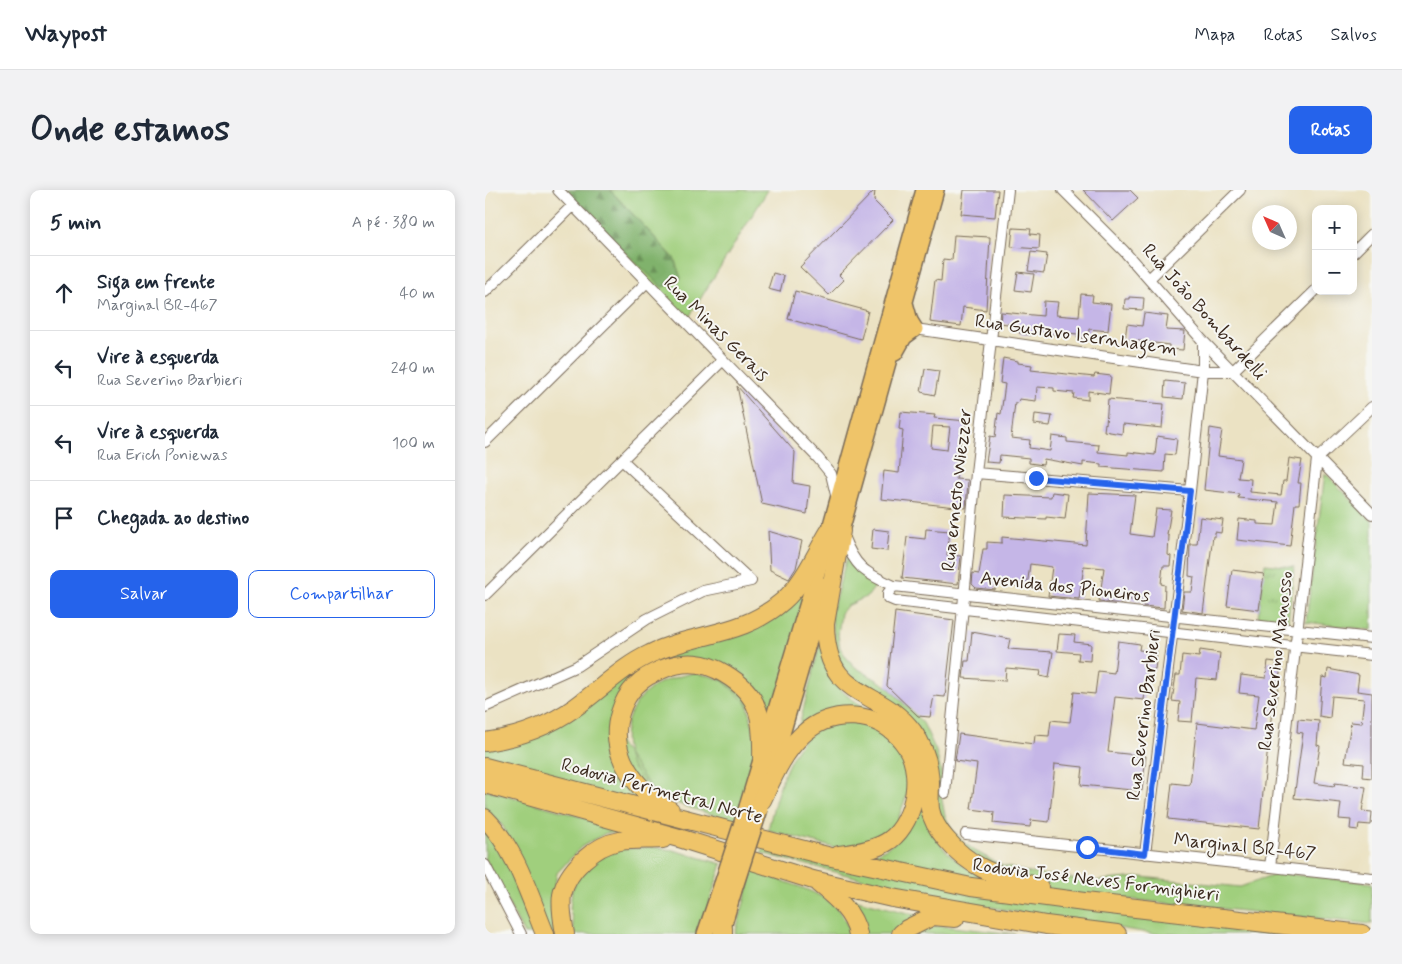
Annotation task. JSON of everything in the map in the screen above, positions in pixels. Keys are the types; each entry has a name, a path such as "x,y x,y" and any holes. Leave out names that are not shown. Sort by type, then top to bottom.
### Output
{"highway":[{"path":"485,742 507,739 544,726 577,706 638,660 651,653 669,646 733,630 759,618 783,601 799,583 835,531"},
{"path":"835,531 825,624 829,658 849,686 892,713 913,731 919,740 925,757 929,780 930,809 934,822 942,835 956,851 969,862 981,868 1084,902"},
{"path":"685,819 653,799 633,779 620,754 616,726 623,702 633,688 641,681 654,672 673,665 686,663 704,664 734,679 753,698 761,719 763,732 762,759"},
{"path":"756,805 781,762 802,735 820,722 849,715 861,716 885,726 904,743 910,755 915,778 915,794 904,823 898,833 881,845 859,852 827,856"},
{"name":"Rodovia Perimetral Norte","path":"485,767 827,856"},
{"path":"485,784 679,838 813,880 892,898 1047,925 1117,934"},
{"path":"485,818 508,848 525,882 545,934"},
{"path":"565,934 562,895 572,874 587,857 607,845 619,841 679,838"},
{"name":"Rodovia José Neves Formighieri","path":"827,856 971,887 1362,934"},
{"path":"813,880 843,904 858,934"},
{"path":"901,934 933,916 1011,924 1047,925"}],"main road":[{"path":"705,934 728,887 756,805 835,531 837,500 924,190"},
{"path":"756,805 762,759 886,367 936,190"},
{"path":"886,367 904,338 915,329 910,322 905,302"},
{"path":"723,932 728,887"}],"street":[{"name":"Rua Minas Gerais","path":"558,190 831,474 837,500"},
{"name":"Rua ernesto Wiezzer","path":"945,794 963,594 1008,190"},
{"name":"Rua João Bombardelli","path":"1063,190 1124,251 1203,341 1372,514"},
{"path":"1149,279 1240,190"},
{"path":"485,292 572,206"},
{"path":"1356,250 1372,234"},
{"path":"485,442 646,283"},
{"path":"1233,371 1312,294"},
{"name":"Rua Gustavo Isernhagem","path":"915,329 1203,370 1233,371"},
{"name":"Rua Severino Barbieri","path":"1145,854 1190,491 1203,370 1203,341"},
{"path":"487,589 723,360"},
{"path":"1317,459 1372,407"},
{"name":"Rua Severino Manosso","path":"1270,868 1317,459"},
{"path":"485,707 577,666 647,619 703,591 751,581 622,460"},
{"path":"976,473 1190,491"},
{"name":"Avenida dos Pioneiros","path":"835,531 850,554 867,574 894,586 1372,638"},
{"path":"894,586 889,593 888,598 891,600 1372,656"},
{"path":"1043,618 1045,603"},
{"path":"1115,626 1116,611"},
{"name":"Marginal BR-467","path":"966,834 1372,878"},
{"path":"485,865 521,934"}],"green space":[{"path":"560,190 610,190 674,258 681,278 672,284 662,287"},
{"path":"610,190 768,190 686,322 561,191 674,258"},
{"path":"1325,473 1372,521 1372,630 1306,622"},
{"path":"826,538 763,752 762,718 704,663 640,680 616,739 667,810 485,765 485,743 507,741 639,661 760,619"},
{"path":"847,557 863,576 876,585 868,596 847,606 841,613 838,635 840,648 855,667 887,686 923,723 936,751 942,776 941,795 945,816 953,831 975,851 1003,866 1031,873 1093,881 1141,877 1240,887 1275,875 1285,874 1372,883 1372,924 1068,893 1038,887 956,846 875,696 838,664 831,614"},
{"path":"1265,564 1294,567 1288,621 1258,617"},
{"path":"822,637 823,650 829,671 840,689 857,703 893,722 911,740 922,765 928,820 940,844 960,863 995,885 859,859 890,846 910,823 919,801 919,773 916,759 910,746 901,735 891,725 866,711 846,709 831,711 810,721 798,730"},
{"path":"693,673 724,681 746,698 758,748 737,822 682,805 661,796 652,790 638,774 630,763 627,753 625,734 627,724 630,715 641,698 658,684"},
{"path":"850,721 881,731 901,750 910,786 897,822 874,842 843,850 768,830 779,789 791,759 799,746 808,736 819,729"},
{"path":"485,789 640,834 606,833 581,847 557,873 551,907 555,934 549,934 503,826 485,809"},
{"path":"485,824 504,851 539,934 524,934 485,858"},
{"path":"652,847 673,850 722,864 699,934 575,934 570,909 572,890 578,877 603,854 623,849"},
{"path":"764,848 1302,934 1156,934 1017,912 922,894 761,853"},
{"path":"753,871 803,888 830,902 840,912 851,934 735,934"},
{"path":"842,896 923,917 894,934 863,934"},
{"path":"925,926 943,926 1015,934 907,934"}],"building":[{"path":"875,190 874,201 893,220 839,275 844,280 829,295 800,267"},
{"path":"964,190 998,190 995,217 961,214"},
{"path":"1083,190 1130,190 1138,198 1113,221"},
{"path":"1013,228 1031,229 1030,234 1040,235 1039,249 1011,247"},
{"path":"954,235 990,237 986,310 963,307 961,326 930,322 935,280 941,281 943,259 952,260"},
{"path":"1031,252 1047,254 1044,273 1028,271"},
{"path":"1018,272 1034,274 1031,292 1015,290"},
{"path":"773,273 784,276 780,292 768,289"},
{"path":"795,291 868,311 861,339 788,319"},
{"path":"1081,294 1093,295 1092,302 1111,304 1108,331 1089,329 1088,338 1077,338 1078,334 1054,332 1054,335 1031,332 1031,335 1019,333 1020,331 1015,330 1015,325 1000,323 1001,312 1043,316 1044,301 1058,302 1056,315 1079,317"},
{"path":"1129,297 1144,298 1143,310 1124,309 1125,299 1129,299"},
{"path":"1144,313 1168,316 1166,330 1185,331 1183,350 1169,349 1169,345 1125,339 1127,324 1142,326"},
{"path":"1003,358 1032,365 1031,370 1094,377 1095,374 1111,376 1109,394 1088,391 1088,400 1073,398 1074,393 1054,391 1054,388 1037,387 1036,401 1019,399 1018,403 1015,403 1011,438 1030,440 1029,448 1050,451 1052,436 1067,438 1067,442 1099,445 1098,452 1128,455 1128,452 1155,455 1157,436 1177,439 1175,455 1165,454 1164,472 1101,467 1101,464 1083,462 1083,466 1044,459 1043,465 1029,463 1029,458 1000,455 999,463 986,462 990,436 995,437 998,413 1001,414 1005,384 1000,383"},
{"path":"925,369 939,371 935,395 921,392"},
{"path":"1165,381 1185,383 1183,399 1164,397"},
{"path":"737,386 795,452 793,483 810,486 807,514 762,504"},
{"path":"1108,399 1164,404 1162,428 1123,424 1122,434 1104,431"},
{"path":"901,412 935,415 934,418 967,421 966,431 962,431 956,479 968,480 966,508 881,499 884,471 899,473 903,430 899,429","holes":["933,426 950,427 947,450 931,448"]},
{"path":"1035,414 1052,416 1050,426 1034,424"},
{"path":"1210,428 1222,430 1218,456 1241,459 1238,478 1251,479 1250,492 1281,495 1283,481 1286,481 1289,458 1302,460 1298,483 1301,483 1299,504 1295,504 1290,546 1237,540 1239,519 1257,521 1257,524 1275,525 1278,502 1238,498 1239,494 1204,490"},
{"path":"1052,492 1068,494 1065,519 1004,517 1005,495 1051,497"},
{"path":"1089,493 1135,495 1130,534 1152,537 1156,509 1171,510 1167,535 1169,536 1168,555 1171,556 1170,566 1163,566 1161,584 1165,585 1164,608 1143,606 1144,601 1122,599 1121,604 1099,601 1104,568 1084,566 1079,599 1048,596 1052,567 1030,564 1027,587 996,584 995,590 976,588 972,584 973,573 979,574 983,549 987,549 987,542 1002,543 1002,537 1086,545"},
{"path":"1200,517 1223,520 1221,533 1215,532 1215,536 1213,536 1203,613 1182,610 1184,592 1192,592 1194,577 1189,576 1190,544 1197,544"},
{"path":"873,529 889,531 887,551 871,549"},
{"path":"926,529 950,531 947,555 961,556 958,584 902,578 907,537 925,539"},
{"path":"768,531 802,541 796,568 789,579 770,570"},
{"path":"1232,570 1264,574 1259,610 1227,606"},
{"path":"895,612 954,620 945,697 934,696 930,717 918,716 887,686"},
{"path":"972,632 1010,639 1008,649 1053,652 1049,678 1040,676 1041,671 1006,668 1005,681 963,678 965,661 969,661"},
{"path":"1059,634 1075,635 1074,642 1091,644 1090,661 1078,660 1079,653 1057,651"},
{"path":"1118,641 1140,644 1139,650 1157,652 1155,670 1147,670 1144,700 1115,697 1108,752 1146,756 1142,791 1081,785 1083,767 1055,764 1049,822 1031,820 1030,827 993,823 994,812 971,809 977,764 955,761 959,734 1034,744 1035,735 1049,736 1051,720 1070,722 1074,692 1095,694 1098,671 1114,673"},
{"path":"1200,650 1220,653 1217,680 1196,678 1192,722 1178,721 1180,702 1172,701 1176,675 1180,675 1182,655 1199,657"},
{"path":"1268,661 1277,662 1276,666 1281,666 1275,710 1272,710 1259,829 1168,819 1172,783 1190,785 1197,723 1254,730 1259,695 1239,693 1241,675 1266,678"},
{"path":"1328,669 1359,675 1357,691 1372,693 1372,778 1363,777 1364,764 1345,762 1351,722 1361,723 1364,699 1332,696 1330,718 1319,716 1322,677 1327,678"},
{"path":"1298,719 1319,721 1317,745 1320,746 1314,783 1334,786 1335,783 1366,787 1362,811 1372,812 1371,825 1359,824 1358,830 1350,829 1351,820 1339,819 1341,803 1294,798 1303,733 1297,732"}],"route":[{"path":"1036,478 1190,491 1145,854 1087,847"}]}
